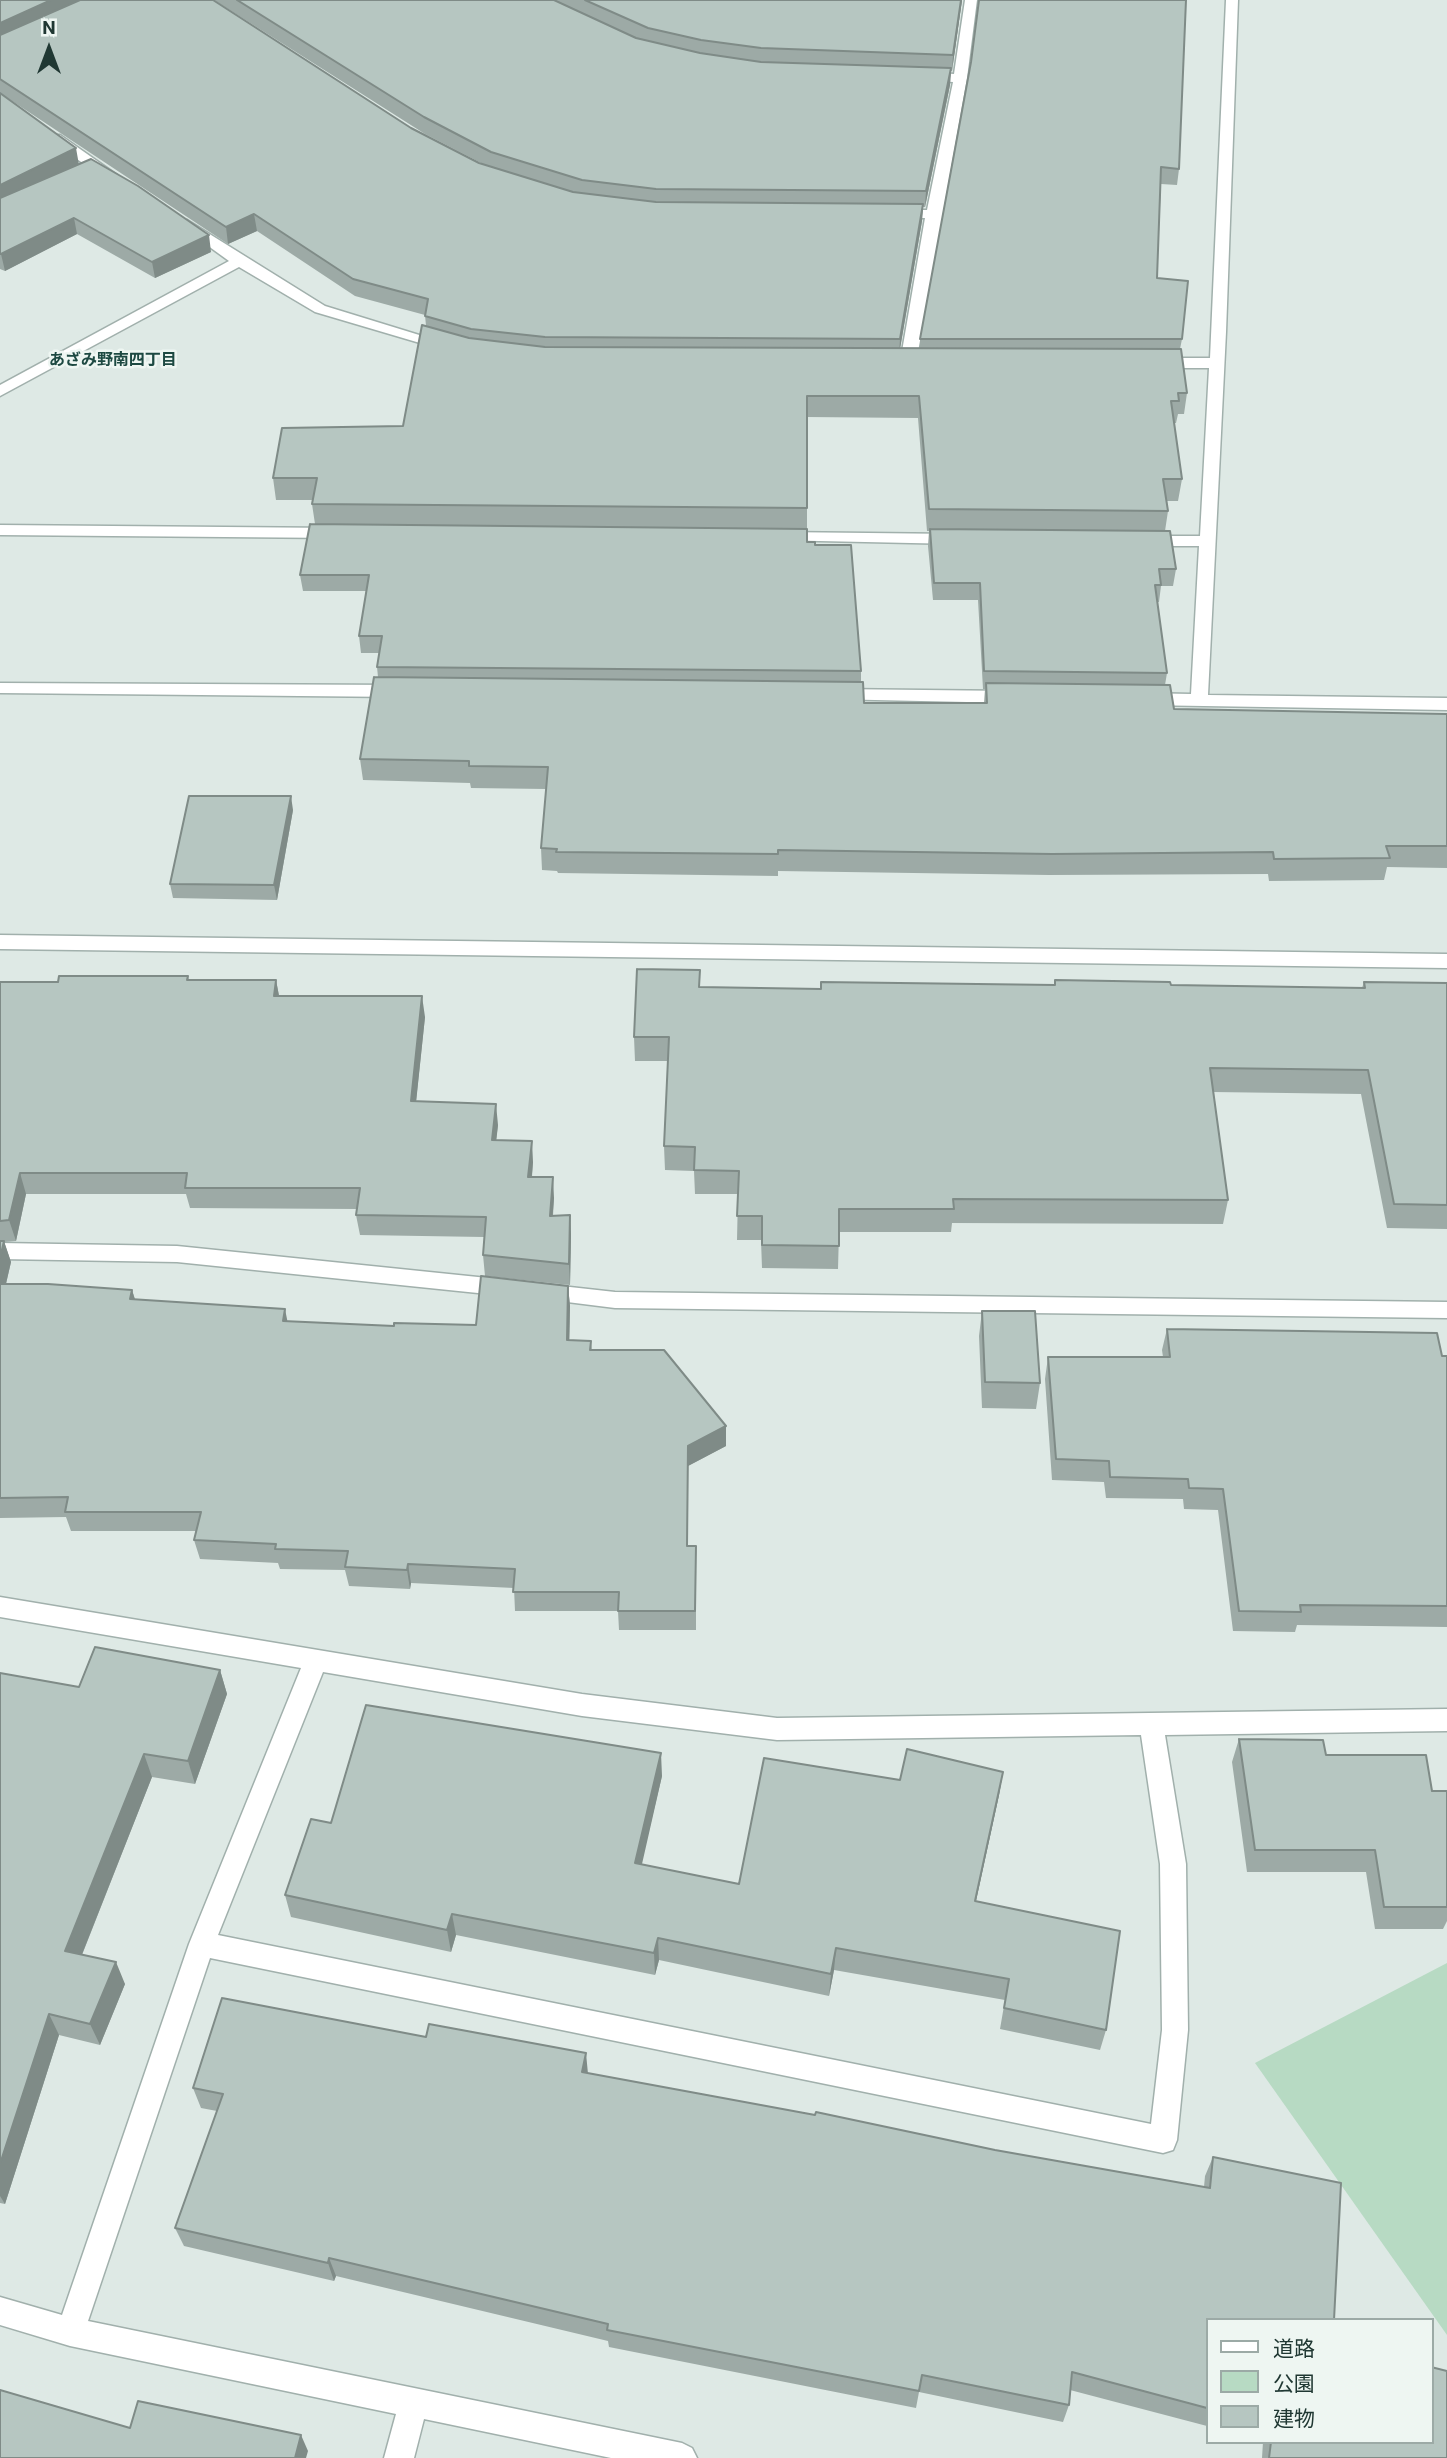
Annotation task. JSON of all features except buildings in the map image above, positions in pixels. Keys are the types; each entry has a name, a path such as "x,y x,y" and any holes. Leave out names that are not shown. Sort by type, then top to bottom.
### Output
{"street":[{"path":"908,363 933,214 960,78 971,0"},
{"path":"1199,700 1217,363 1232,0"},
{"path":"906,76 960,78"},
{"path":"42,128 88,168 125,184"},
{"path":"877,214 933,214"},
{"path":"177,218 239,261 320,309 460,349"},
{"path":"0,391 239,261"},
{"path":"1137,363 1217,363"},
{"path":"0,530 360,534"},
{"path":"762,537 970,539"},
{"path":"1123,540 1206,541"},
{"path":"0,688 413,691"},
{"path":"815,695 1037,697"},
{"path":"1119,698 1447,704"},
{"path":"0,942 1447,961"},
{"path":"0,1251 177,1254 615,1300 1447,1310"},
{"path":"0,1607 582,1705 777,1729 1447,1720"},
{"path":"70,2332 202,1944 316,1660"},
{"path":"202,1944 1163,2140 1175,2030 1173,1864 1151,1723"},
{"path":"0,2311 70,2332 682,2458"},
{"path":"399,2458 414,2401"}],"green space":[{"path":"1447,1963 1447,2335 1255,2063"}],"district":[{"name":"あざみ野南四丁目","path":"113,361"}]}
